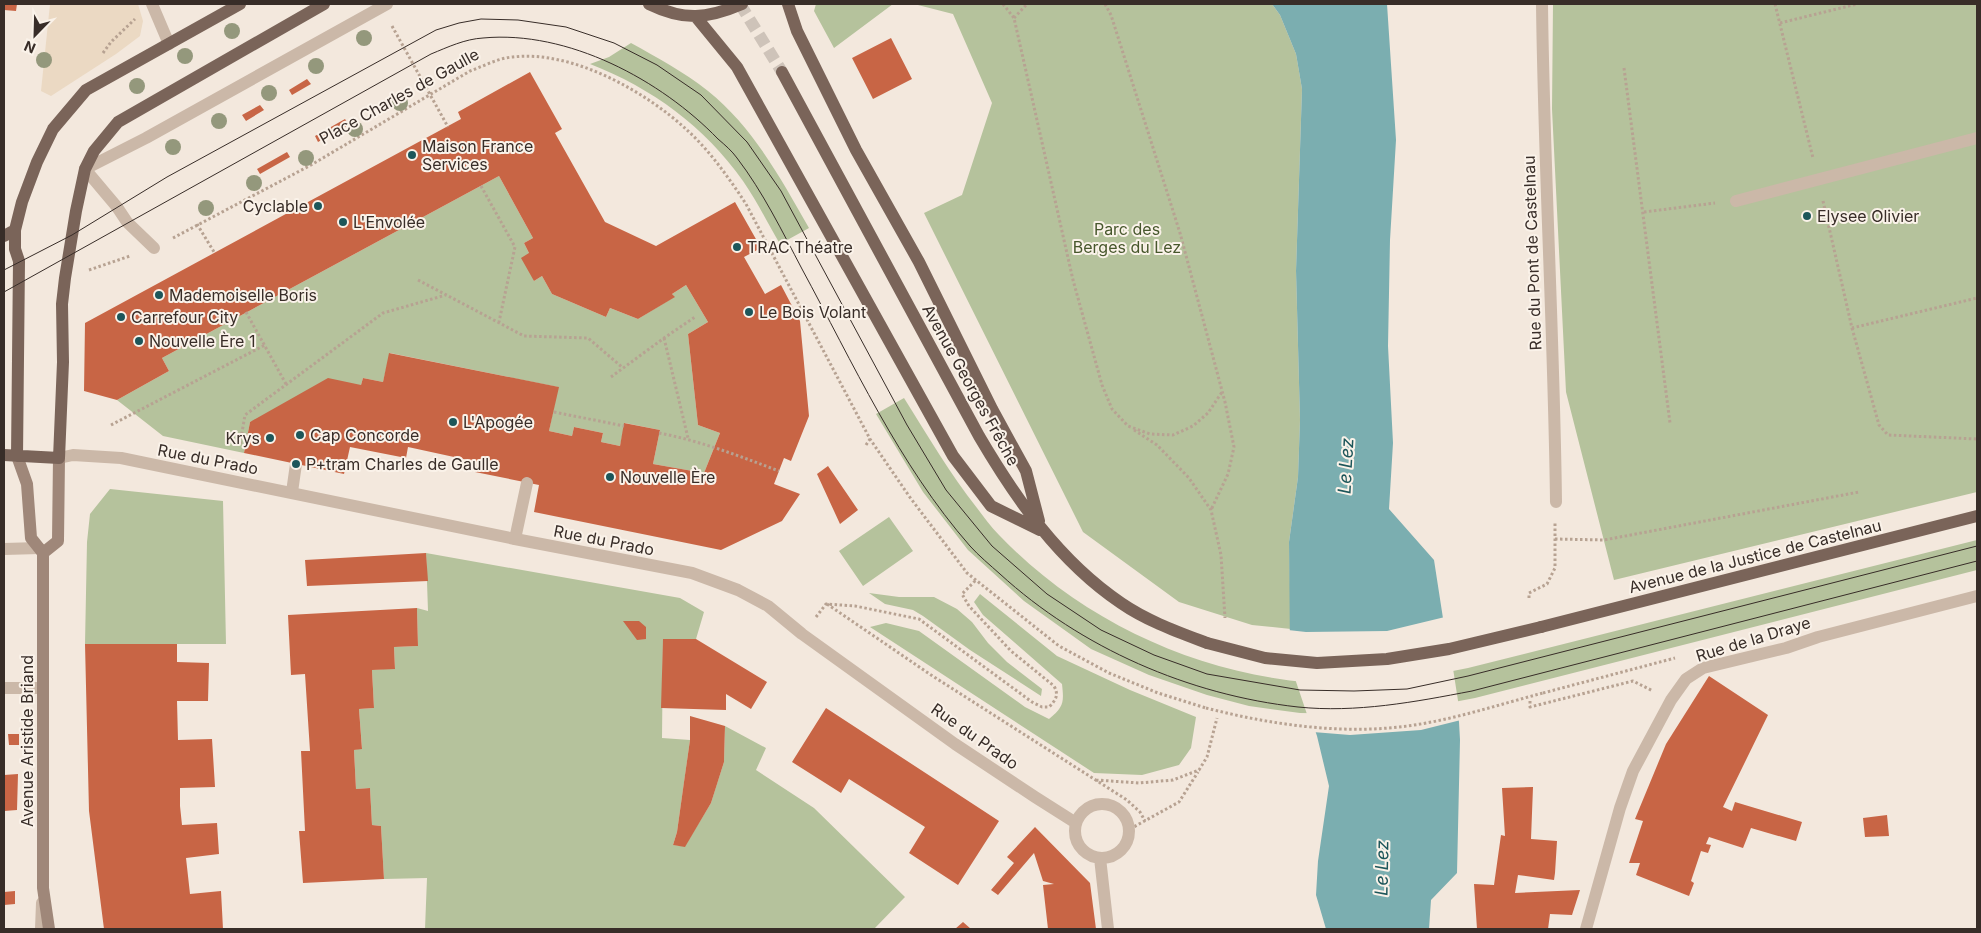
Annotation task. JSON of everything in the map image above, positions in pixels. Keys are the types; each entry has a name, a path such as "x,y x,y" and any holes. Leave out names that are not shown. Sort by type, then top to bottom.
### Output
{"main road":[{"path":"17,456 19,261 9,233 53,129 86,90 240,4"},
{"path":"41,550 58,541 63,362 62,304 85,169 94,151 118,122 324,4"},
{"path":"649,4 672,13 696,17 720,13 742,4"},
{"path":"788,4 797,31 856,150 919,262 992,408 1026,471 1042,531"},
{"path":"696,17 736,67 954,456 991,506 1042,531"},
{"name":"Avenue Georges Frêche","path":"782,72 979,436 1003,476 1042,531 1090,578 1121,603 1165,627 1207,643"},
{"path":"4,455 59,458"},
{"name":"Avenue Aristide Briand","path":"17,456 27,484 30,538 41,550 43,888 49,929"},
{"name":"Avenue de la Justice de Castelnau","path":"1207,643 1265,658 1317,663 1387,659 1449,649 1977,516"}],"street":[{"path":"152,4 169,44"},
{"path":"154,248 126,222 117,207 85,169 146,138 387,4"},
{"name":"Rue du Pont de Castelnau","path":"1542,4 1543,130 1554,401 1556,502"},
{"path":"1736,201 1977,138"},
{"name":"Rue du Prado","path":"59,458 73,455 108,456 692,573 738,590 768,606 802,634 956,744 1076,822"},
{"path":"292,492 296,464"},
{"path":"516,539 527,483"},
{"path":"4,550 41,550"},
{"name":"Rue de la Draye","path":"1586,929 1632,771 1671,700 1686,679 1703,668 1786,648 1823,635 1977,596"},
{"path":"4,688 43,688"},
{"path":"1096,804 1106,804 1122,812 1130,829 1125,847 1118,854 1100,858 1085,852 1076,839 1076,822 1081,814 1096,804"},
{"path":"1100,858 1108,929"},
{"path":"41,929 43,888"}],"path":[{"path":"1003,4 1014,18 1073,280 1102,385 1112,409 1128,426 1157,445 1189,478 1211,510 1221,555 1225,618"},
{"path":"1014,18 1028,4"},
{"path":"1105,4 1111,15 1129,68 1180,233 1222,392 1234,447 1228,474 1211,510"},
{"path":"1775,4 1819,180 1852,328 1879,425 1888,435 1977,438"},
{"path":"1780,23 1857,4"},
{"path":"100,58 111,42 136,18"},
{"path":"392,25 448,127"},
{"name":"Place Charles de Gaulle","path":"65,278 154,248 311,165 470,71 512,57 535,56 576,64 638,93 687,130 725,173 746,204 870,439 909,496 967,573 1059,646 1109,673 1158,693 1244,718 1321,728 1399,727 1433,721 1544,693"},
{"path":"1624,68 1670,423"},
{"path":"481,186 515,247 499,322"},
{"path":"1644,212 1736,201"},
{"path":"197,224 214,252"},
{"path":"418,280 524,336 588,338 623,368"},
{"path":"240,444 245,415 383,313 446,295"},
{"path":"1852,328 1977,298"},
{"path":"246,312 286,384"},
{"path":"611,377 696,317"},
{"path":"664,338 688,438"},
{"path":"111,425 265,346"},
{"path":"1128,426 1150,434 1173,434 1193,426 1208,412 1222,392"},
{"path":"554,412 624,426"},
{"path":"659,433 688,438 779,471"},
{"path":"866,445 870,439"},
{"path":"1555,539 1604,540 1859,492"},
{"path":"1529,598 1529,593 1547,584 1554,568 1556,502"},
{"path":"826,604 855,606 919,619 1032,702 1042,707 1049,707 1056,701 1057,691 1054,686 1011,651 969,606 962,594 976,580"},
{"path":"802,634 826,604"},
{"path":"826,604 939,680 1127,800 1140,812 1145,821"},
{"path":"1530,702 1530,708 1633,681 1671,700"},
{"path":"1130,829 1179,802 1207,757 1218,718"},
{"path":"1095,780 1139,783 1173,780 1199,770"}],"green space":[{"path":"816,4 893,4 834,48 814,11"},
{"name":"Parc des Berges du Lez","path":"914,4 1272,4 1280,15 1296,54 1302,89 1296,271 1300,420 1298,477 1289,542 1291,629 1252,625 1179,602 1083,532 924,213 962,195 992,103 953,14"},
{"path":"1553,4 1977,4 1977,492 1614,580 1566,392 1552,109"},
{"path":"631,43 690,78 724,105 765,155 809,228 780,244 743,181 712,143 676,111 656,97 590,64 609,57"},
{"path":"499,176 533,238 524,243 529,253 534,281 542,276 552,294 606,317 610,308 638,319 674,297 672,294 686,285 708,322 688,334 698,425 720,433 704,473 653,464 660,430 625,423 620,446 601,442 603,433 574,427 572,436 549,431 558,387 390,353 383,382 363,378 361,385 250,422 244,453 163,436 117,400 169,371 162,358"},
{"path":"904,398 967,495 999,535 1035,569 1075,599 1117,625 1162,646 1209,663 1257,675 1306,682 1356,684 1398,680 1468,668 1977,540 1977,570 1475,698 1412,710 1360,714 1300,713 1249,706 1207,695 1149,675 1091,649 1024,601 968,550 923,492 876,414"},
{"path":"110,489 223,501 226,644 85,644 87,542 90,514"},
{"path":"889,517 913,551 863,586 839,551"},
{"path":"426,553 680,598 704,612 696,639 663,640 662,738 690,740 677,832 673,845 685,846 711,803 724,762 725,726 766,748 756,770 814,808 905,897 874,929 425,929 427,878 384,879 381,826 372,825 370,788 356,789 354,750 362,748 359,709 374,708 372,670 395,668 394,647 418,646 417,608 428,611"},
{"path":"869,593 899,597 934,597 957,609 972,622 988,643 1007,662 1042,689 1041,696 913,610 885,604"},
{"path":"980,594 1057,656 1130,690 1196,717 1191,748 1179,765 1142,775 1094,773 870,627 886,623 919,631 1025,707 1049,719 1058,711 1062,704 1062,684 983,615 974,602"}],"shaded area":[{"path":"50,4 138,4 143,21 140,36 116,54 51,96 41,91"}],"water":[{"name":"Le Lez","path":"1272,4 1387,4 1396,140 1390,240 1388,346 1393,443 1389,509 1434,560 1459,722 1460,740 1457,873 1431,900 1429,929 1326,929 1316,895 1318,861 1329,786 1317,736 1290,655 1289,542 1298,477 1300,420 1296,271 1302,89 1296,54 1280,15"}],"pier":[{"path":"1445,617 1461,720 1421,730 1350,735 1313,732 1287,655 1288,630 1306,632 1387,631"}],"building":[{"path":"4,4 17,4 16,11 4,10"},
{"path":"891,38 912,79 873,99 852,58"},
{"path":"530,72 562,129 555,133 605,222 656,246 735,202 761,248 744,257 765,294 781,285 800,321 809,416 791,461 784,458 774,484 800,494 782,521 721,550 534,512 539,485 475,472 477,462 408,447 406,458 350,447 344,474 244,453 250,422 328,378 361,385 363,378 383,382 389,353 559,387 549,431 572,436 574,427 603,433 601,442 620,446 624,423 660,430 653,464 704,473 720,433 698,425 688,334 708,322 686,285 672,294 675,297 638,319 610,308 606,317 552,294 542,276 534,281 521,258 529,253 524,243 533,238 499,176 162,358 169,371 117,400 84,391 85,323 461,119 458,112"},
{"path":"307,79 311,84 292,95 289,90"},
{"path":"260,105 264,110 246,121 242,115"},
{"path":"345,119 349,125 318,142 315,136"},
{"path":"287,152 290,157 260,174 257,169"},
{"path":"828,466 858,510 840,524 817,474"},
{"path":"426,553 428,581 307,586 305,560"},
{"path":"417,608 418,646 394,647 395,669 372,670 374,708 359,709 362,749 354,750 356,789 370,788 372,825 381,826 384,879 303,883 299,831 305,831 301,751 310,751 305,674 291,675 288,615"},
{"path":"623,621 639,621 646,627 646,639 637,640"},
{"path":"663,639 696,639 767,682 751,709 726,694 726,710 661,708"},
{"path":"85,644 177,644 177,662 209,663 208,701 177,701 178,740 212,739 215,787 180,788 180,806 182,825 217,823 219,854 186,858 190,894 221,891 223,929 104,929 89,811"},
{"path":"1709,676 1768,715 1723,807 1732,811 1735,802 1802,822 1796,841 1751,828 1743,848 1709,837 1706,844 1711,845 1708,853 1701,851 1691,881 1694,883 1689,896 1636,875 1640,863 1629,863 1643,821 1635,819 1666,744"},
{"path":"826,708 999,821 958,885 909,853 925,827 849,779 841,793 792,762"},
{"path":"690,716 725,726 724,762 711,803 685,847 673,845 677,832 690,740"},
{"path":"8,734 19,734 19,745 9,745"},
{"path":"18,774 17,810 4,811 4,775"},
{"path":"1533,787 1531,839 1557,841 1554,880 1518,875 1515,893 1580,890 1572,915 1550,914 1548,929 1477,929 1474,884 1494,885 1501,835 1505,836 1502,788"},
{"path":"1887,815 1889,836 1865,837 1863,818"},
{"path":"1035,827 1090,883 1096,929 1048,929 1043,885 1054,884 1043,881 1034,853 998,895 991,890 1014,863 1007,857"},
{"path":"15,891 15,904 4,905 4,892"},
{"path":"963,922 971,929 955,929"}],"tunnel":[{"path":"740,4 782,72"}],"tram line":[{"path":"4,270 72,235 167,177 436,30 481,19 518,20 566,27 614,43 657,65 701,95 747,142 781,191 907,425 946,490 992,546 1047,594 1101,630 1154,655 1207,674 1300,690 1354,691 1407,689 1468,676 1977,546"},
{"path":"4,292 431,54 457,44 483,38 515,38 548,42 580,51 611,63 641,79 695,117 735,155 772,212 859,377 899,448 944,515 970,546 988,564 1065,624 1138,664 1177,679 1217,692 1257,701 1298,707 1342,709 1407,702 1472,691 1977,561"}],"place":[{"name":"Maison France Services","path":"412,155"},
{"name":"Cyclable","path":"318,206"},
{"name":"Elysee Olivier","path":"1807,216"},
{"name":"L'Envolée","path":"343,222"},
{"name":"TRAC Théatre","path":"737,247"},
{"name":"Mademoiselle Boris","path":"159,295"},
{"name":"Le Bois Volant","path":"749,312"},
{"name":"Carrefour City","path":"121,317"},
{"name":"Nouvelle Ère 1","path":"139,341"},
{"name":"L'Apogée","path":"453,422"},
{"name":"Cap Concorde","path":"300,435"},
{"name":"Krys","path":"270,438"},
{"name":"P+tram Charles de Gaulle","path":"296,464"},
{"name":"Nouvelle Ère","path":"610,477"}]}
